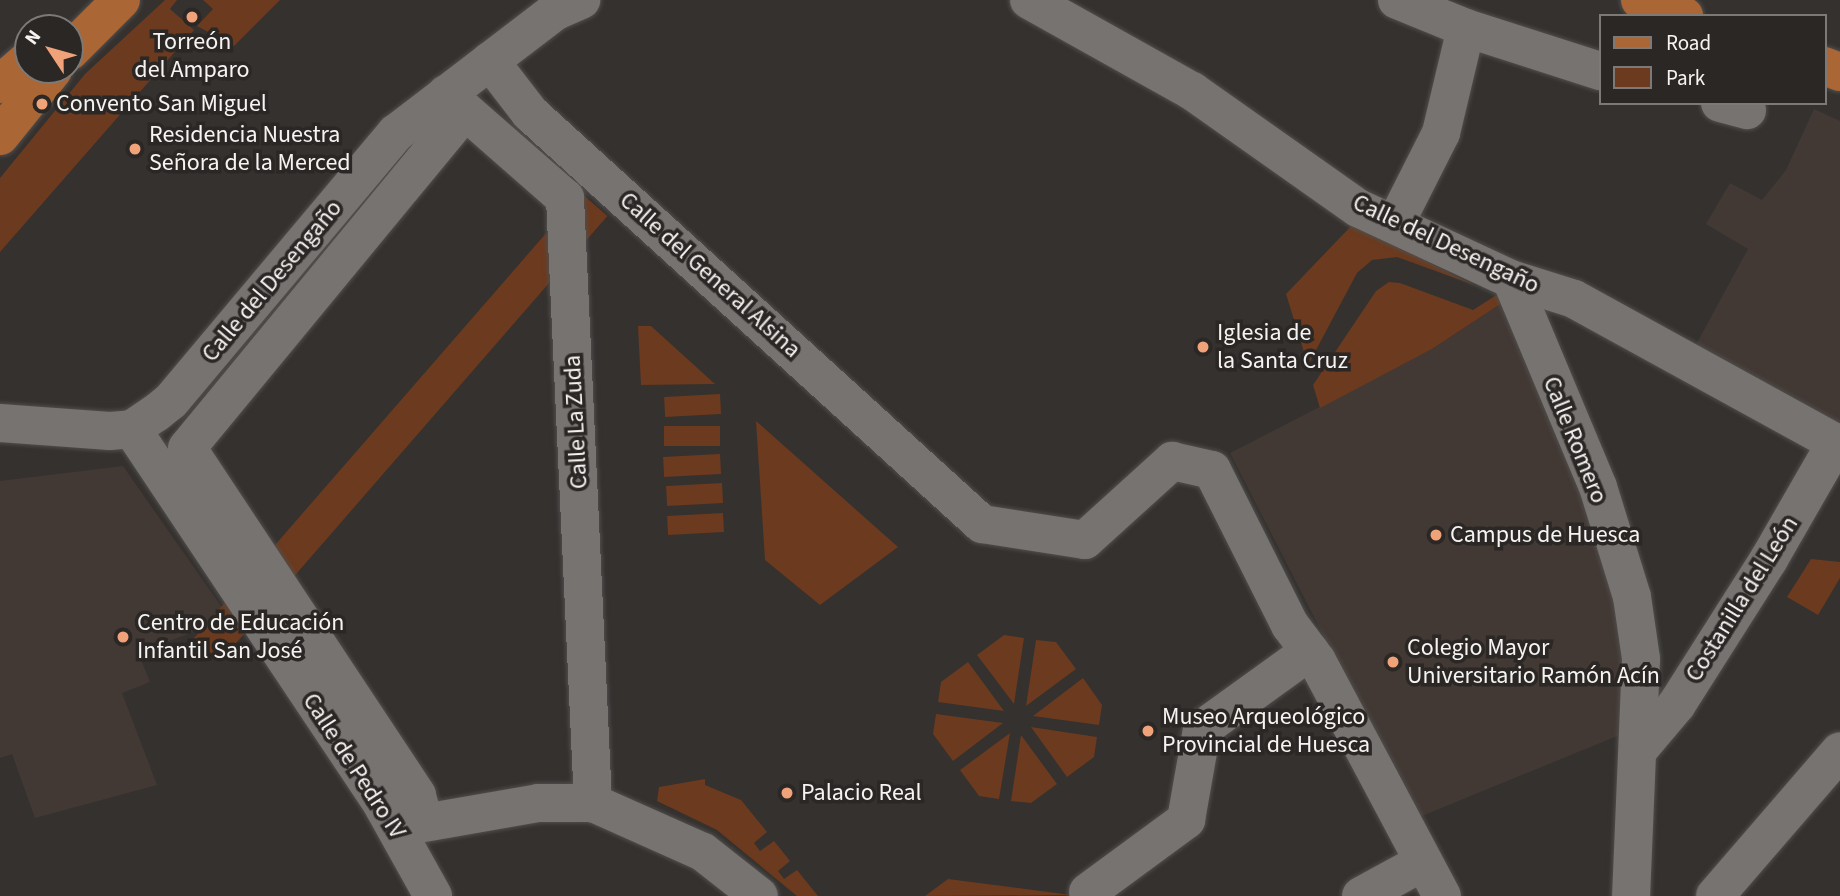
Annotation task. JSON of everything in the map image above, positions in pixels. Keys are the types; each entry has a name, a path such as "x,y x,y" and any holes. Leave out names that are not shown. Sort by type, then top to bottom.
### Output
{"main road":[{"path":"84,14 102,0"},
{"path":"84,37 121,0"},
{"path":"1640,0 1678,14"},
{"path":"0,83 14,72"},
{"path":"0,136 42,84"}],"street":[{"name":"Calle del Desengaño","path":"132,429 171,401 396,133 455,102 490,61 554,12 581,0"},
{"name":"Calle del Desengaño","path":"1030,0 1192,90 1359,208 1511,279 1574,299 1837,444"},
{"path":"1397,0 1466,27 1598,70"},
{"path":"1395,224 1441,133 1466,27"},
{"name":"Calle del General Alsina","path":"490,61 530,113 982,524 1085,540 1172,461 1212,470 1290,625 1314,656"},
{"path":"455,102 187,448 417,795 410,825 538,803 593,803 703,852 760,896"},
{"name":"Calle La Zuda","path":"455,102 565,198 593,803"},
{"name":"Calle Romero","path":"1511,279 1598,487 1632,597 1641,659 1640,748 1631,896"},
{"path":"0,423 110,432 132,429"},
{"name":"Calle de Pedro IV","path":"132,429 410,825 433,896"},
{"name":"Costanilla del León","path":"1640,748 1677,704 1769,559 1837,444"},
{"path":"1088,892 1186,820 1202,729 1314,656 1442,896"},
{"path":"1715,896 1840,751"},
{"path":"1361,896 1423,862"}],"shaded area":[{"path":"1814,109 1840,121 1840,428 1692,352 1748,249 1706,224 1730,183 1762,200 1786,170"},
{"name":"Campus de Huesca","path":"1508,299 1607,560 1625,683 1627,732 1417,818 1230,453 1432,349"},
{"name":"Centro de Educación Infantil San José","path":"123,466 230,619 138,652 150,682 122,693 157,785 35,818 12,754 0,758 0,481"}],"green space":[{"path":"165,0 177,0 170,9 194,30 0,252 0,178 77,84 84,84 85,74"},
{"path":"203,0 280,0 234,46 197,26 213,9"},
{"path":"581,193 607,216 220,661 194,638"},
{"path":"1353,224 1474,285 1397,257 1372,260 1357,273 1308,365 1286,294"},
{"path":"1389,282 1400,283 1473,310 1498,294 1508,299 1432,349 1320,408 1313,385 1376,291"},
{"path":"638,326 651,326 715,384 641,385"},
{"path":"720,394 721,414 665,417 664,397"},
{"path":"756,421 898,547 820,605 765,560"},
{"path":"664,426 720,426 720,446 664,446"},
{"path":"720,454 721,474 664,477 663,457"},
{"path":"722,483 723,503 667,506 666,486"},
{"path":"723,513 724,532 668,535 667,516"},
{"path":"1811,559 1840,562 1840,578 1818,615 1787,597"},
{"path":"1004,635 1024,638 1014,704 977,655"},
{"path":"1036,640 1056,642 1076,669 1026,706"},
{"path":"968,662 1004,711 938,702 941,682"},
{"path":"1083,678 1102,705 1099,725 1033,716"},
{"path":"936,714 1003,723 953,761 933,734"},
{"path":"1031,727 1097,737 1094,757 1067,777"},
{"path":"1010,733 999,799 979,796 960,770"},
{"path":"1021,735 1057,784 1031,803 1011,801"},
{"path":"705,779 705,785 741,800 767,832 754,843 760,851 774,841 790,861 778,871 784,879 797,870 818,896 797,896 717,830 657,801 659,787"},
{"path":"948,879 1071,895 925,896"}],"place":[{"name":"Torreón del Amparo","path":"192,17"},
{"name":"Convento San Miguel","path":"42,104"},
{"name":"Residencia Nuestra Señora de la Merced","path":"135,149"},
{"name":"Iglesia de la Santa Cruz","path":"1203,347"},
{"name":"Campus de Huesca","path":"1436,535"},
{"name":"Centro de Educación Infantil San José","path":"123,637"},
{"name":"Colegio Mayor Universitario Ramón Acín","path":"1393,662"},
{"name":"Museo Arqueológico Provincial de Huesca","path":"1148,731"},
{"name":"Palacio Real","path":"787,793"}]}
